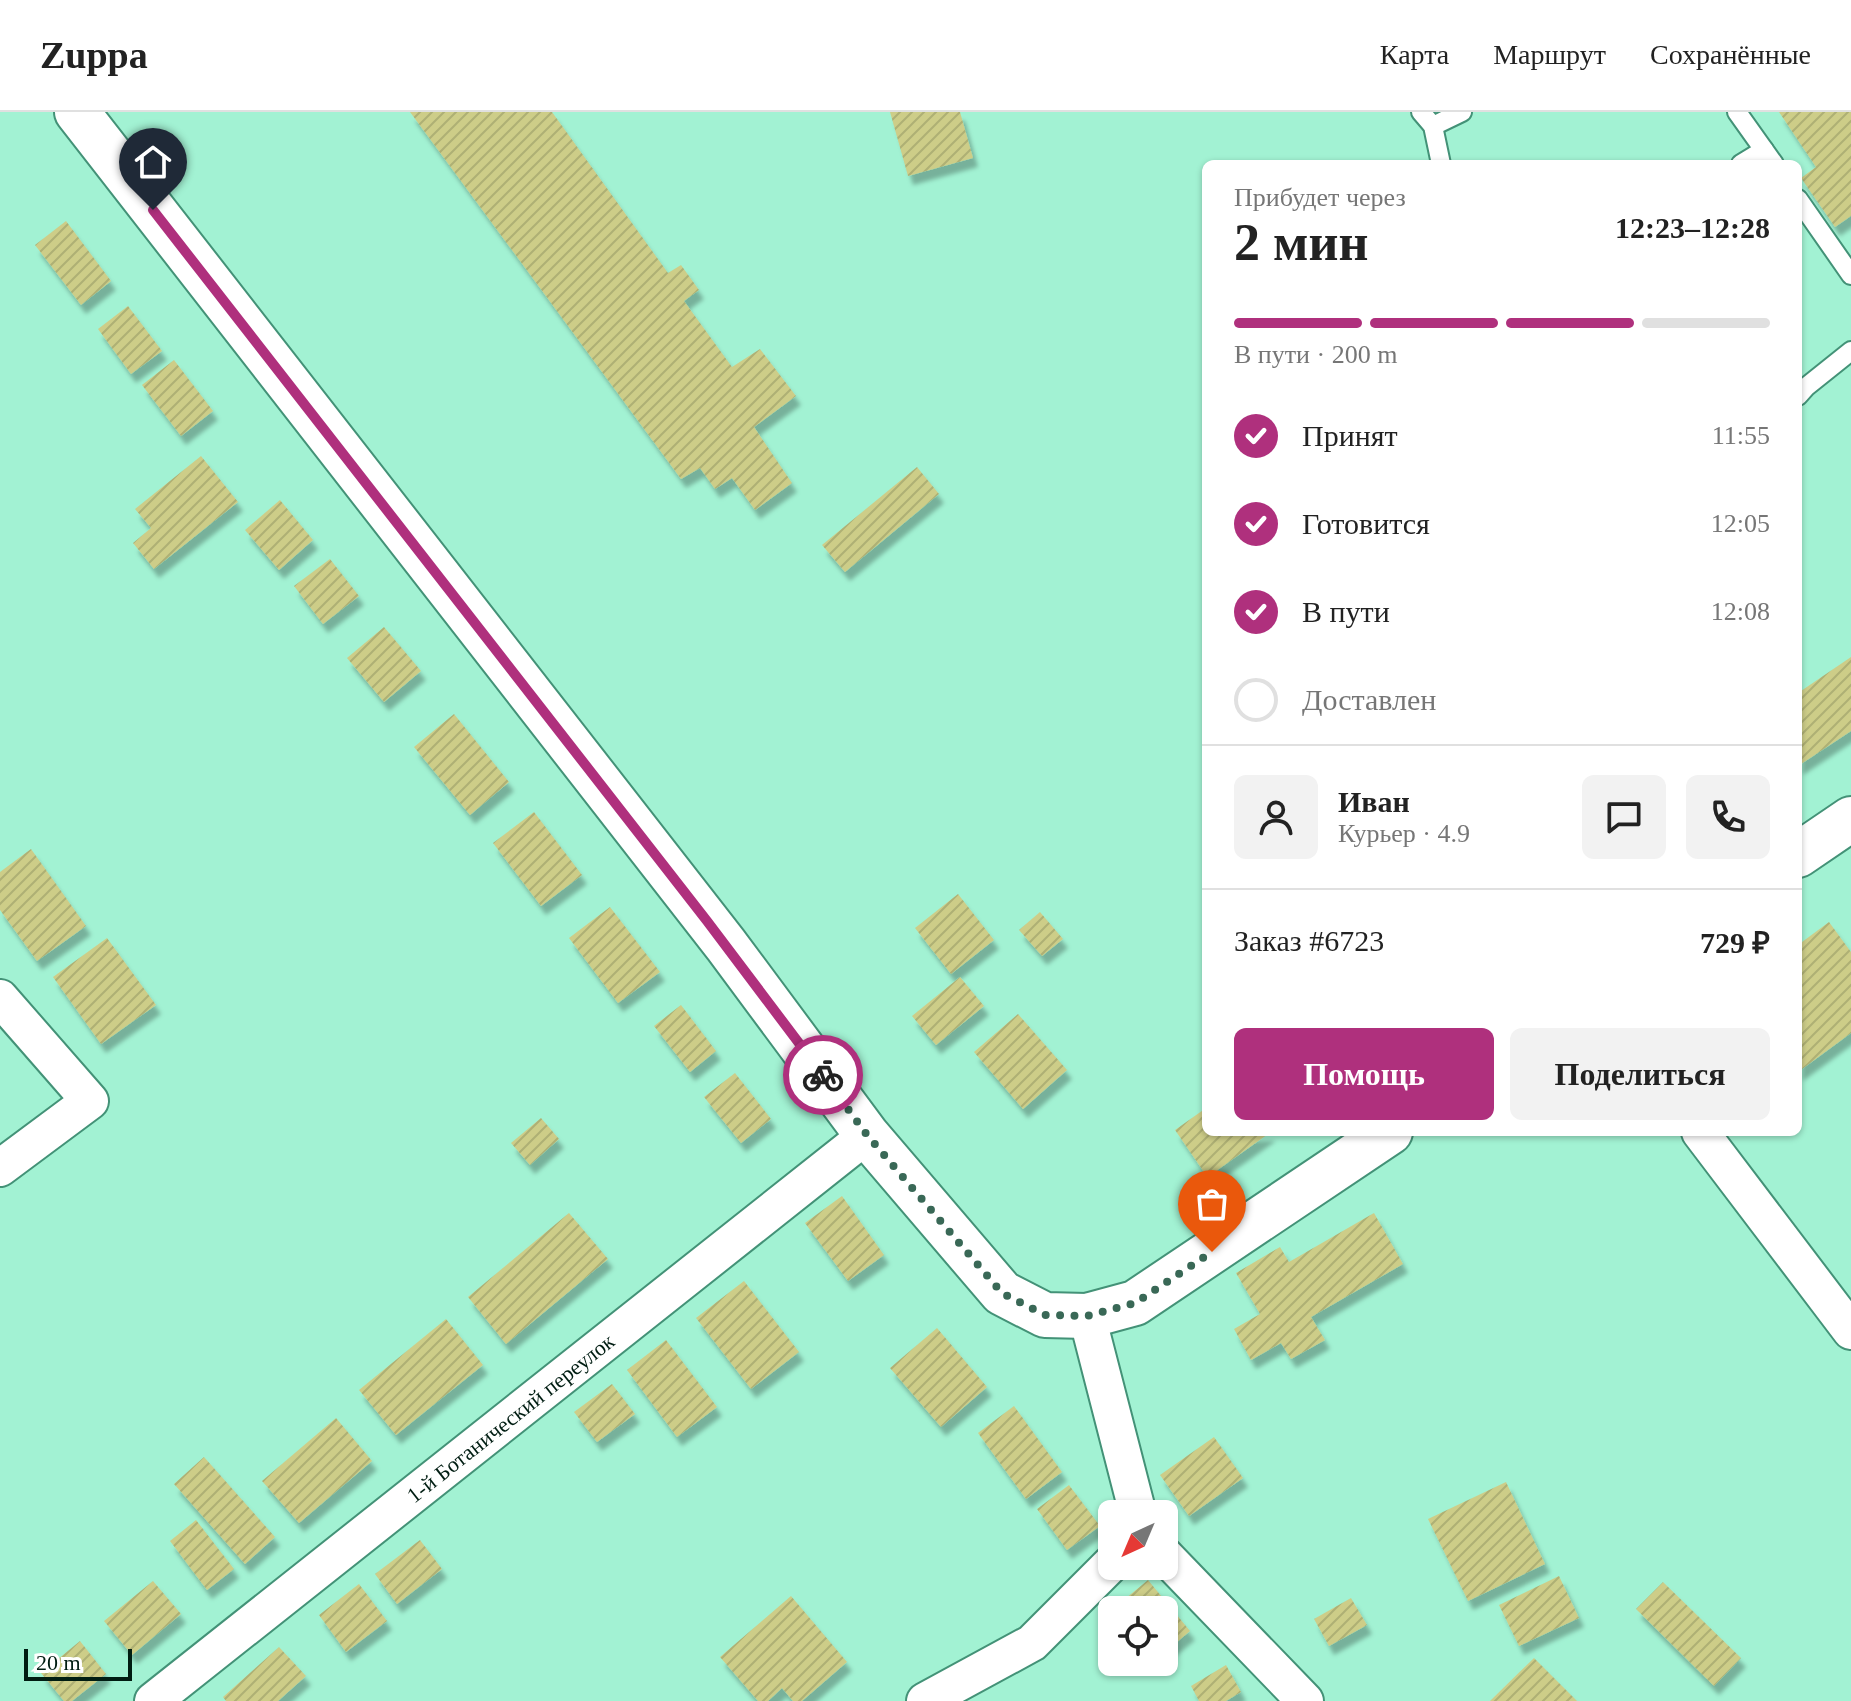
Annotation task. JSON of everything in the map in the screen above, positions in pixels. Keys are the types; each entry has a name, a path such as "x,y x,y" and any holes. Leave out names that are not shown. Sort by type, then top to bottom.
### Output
{"street":[{"path":"77,112 726,945 867,1135 1002,1293 1045,1315 1087,1316 1135,1303 1384,1136"},
{"path":"1802,852 1851,819"},
{"path":"0,998 90,1101 0,1168"},
{"name":"1-й Ботанический переулок","path":"153,1701 867,1135"},
{"path":"1703,1136 1851,1331"},
{"path":"1087,1316 1134,1500"},
{"path":"1178,1569 1305,1701"},
{"path":"925,1701 1032,1643 1098,1577"}],"lane":[{"path":"1440,160 1427,119 1462,112"},
{"path":"1737,112 1769,157"},
{"path":"1802,205 1851,275"},
{"path":"1802,392 1851,351"}],"building":[{"path":"410,112 552,112 668,273 681,265 699,290 684,301 732,367 760,349 796,396 754,427 792,483 755,510 732,478 715,489 700,468 681,479"},
{"path":"890,112 960,112 973,158 908,176"},
{"path":"1779,112 1851,112 1851,216 1835,227 1802,179 1816,167"},
{"path":"66,221 111,281 81,305 35,245"},
{"path":"128,306 162,351 131,374 98,329"},
{"path":"174,360 213,411 181,436 142,385"},
{"path":"201,456 238,502 154,569 133,543 151,528 135,509"},
{"path":"917,467 939,494 845,572 822,545"},
{"path":"280,500 313,540 279,570 245,530"},
{"path":"330,559 359,596 323,624 294,586"},
{"path":"384,627 421,671 384,702 347,658"},
{"path":"1851,657 1851,731 1802,763 1802,690"},
{"path":"454,714 509,782 470,815 414,747"},
{"path":"534,812 582,875 541,906 493,843"},
{"path":"31,849 86,926 37,961 0,910 0,872"},
{"path":"958,894 994,940 951,974 915,928"},
{"path":"610,907 660,972 618,1003 569,938"},
{"path":"1040,912 1063,939 1042,956 1019,930"},
{"path":"1829,922 1851,952 1851,1033 1802,1069 1802,942"},
{"path":"107,938 156,1005 101,1044 53,977"},
{"path":"960,977 984,1006 936,1045 912,1016"},
{"path":"681,1005 716,1051 690,1072 654,1026"},
{"path":"1018,1014 1067,1070 1023,1109 974,1052"},
{"path":"735,1073 771,1119 741,1143 704,1097"},
{"path":"1202,1111 1202,1136 1265,1136 1209,1176 1175,1130"},
{"path":"541,1118 559,1139 530,1165 511,1143"},
{"path":"842,1196 884,1255 848,1281 805,1223"},
{"path":"569,1213 608,1259 506,1344 468,1297"},
{"path":"1374,1213 1403,1264 1311,1317 1325,1340 1291,1359 1281,1343 1251,1360 1234,1329 1260,1314 1236,1273 1280,1247 1289,1262"},
{"path":"744,1281 799,1352 751,1389 696,1318"},
{"path":"446,1319 483,1365 396,1435 359,1390"},
{"path":"937,1328 987,1387 941,1427 890,1368"},
{"path":"666,1340 717,1407 677,1437 627,1370"},
{"path":"612,1384 635,1414 597,1442 574,1412"},
{"path":"1014,1406 1062,1472 1026,1499 978,1433"},
{"path":"336,1418 372,1461 299,1523 262,1481"},
{"path":"1214,1437 1243,1478 1189,1516 1160,1475"},
{"path":"204,1457 275,1537 245,1564 174,1484"},
{"path":"1506,1482 1545,1564 1468,1601 1428,1519"},
{"path":"1069,1485 1098,1527 1067,1550 1037,1509"},
{"path":"196,1520 234,1569 207,1590 170,1541"},
{"path":"420,1540 442,1569 397,1604 375,1574"},
{"path":"1559,1576 1579,1618 1519,1646 1499,1605"},
{"path":"1148,1580 1161,1596 1129,1596"},
{"path":"153,1581 181,1614 132,1655 104,1621"},
{"path":"1663,1582 1741,1658 1714,1686 1636,1609"},
{"path":"359,1584 387,1621 346,1652 319,1615"},
{"path":"791,1596 847,1662 802,1701 793,1701 782,1688 768,1701 758,1701 720,1657"},
{"path":"1351,1598 1367,1625 1329,1646 1314,1619"},
{"path":"1178,1616 1190,1631 1178,1641"},
{"path":"80,1641 106,1674 72,1701 64,1701 41,1673"},
{"path":"279,1647 306,1676 278,1701 226,1701 223,1697"},
{"path":"1534,1658 1577,1701 1490,1701"},
{"path":"1226,1665 1241,1692 1226,1701 1199,1701 1191,1686"}],"way so far":[{"path":"823,1075 867,1135 1002,1293 1045,1315 1087,1316 1135,1303 1212,1252"}],"route":[{"path":"153,210 707,921 823,1075"}]}
